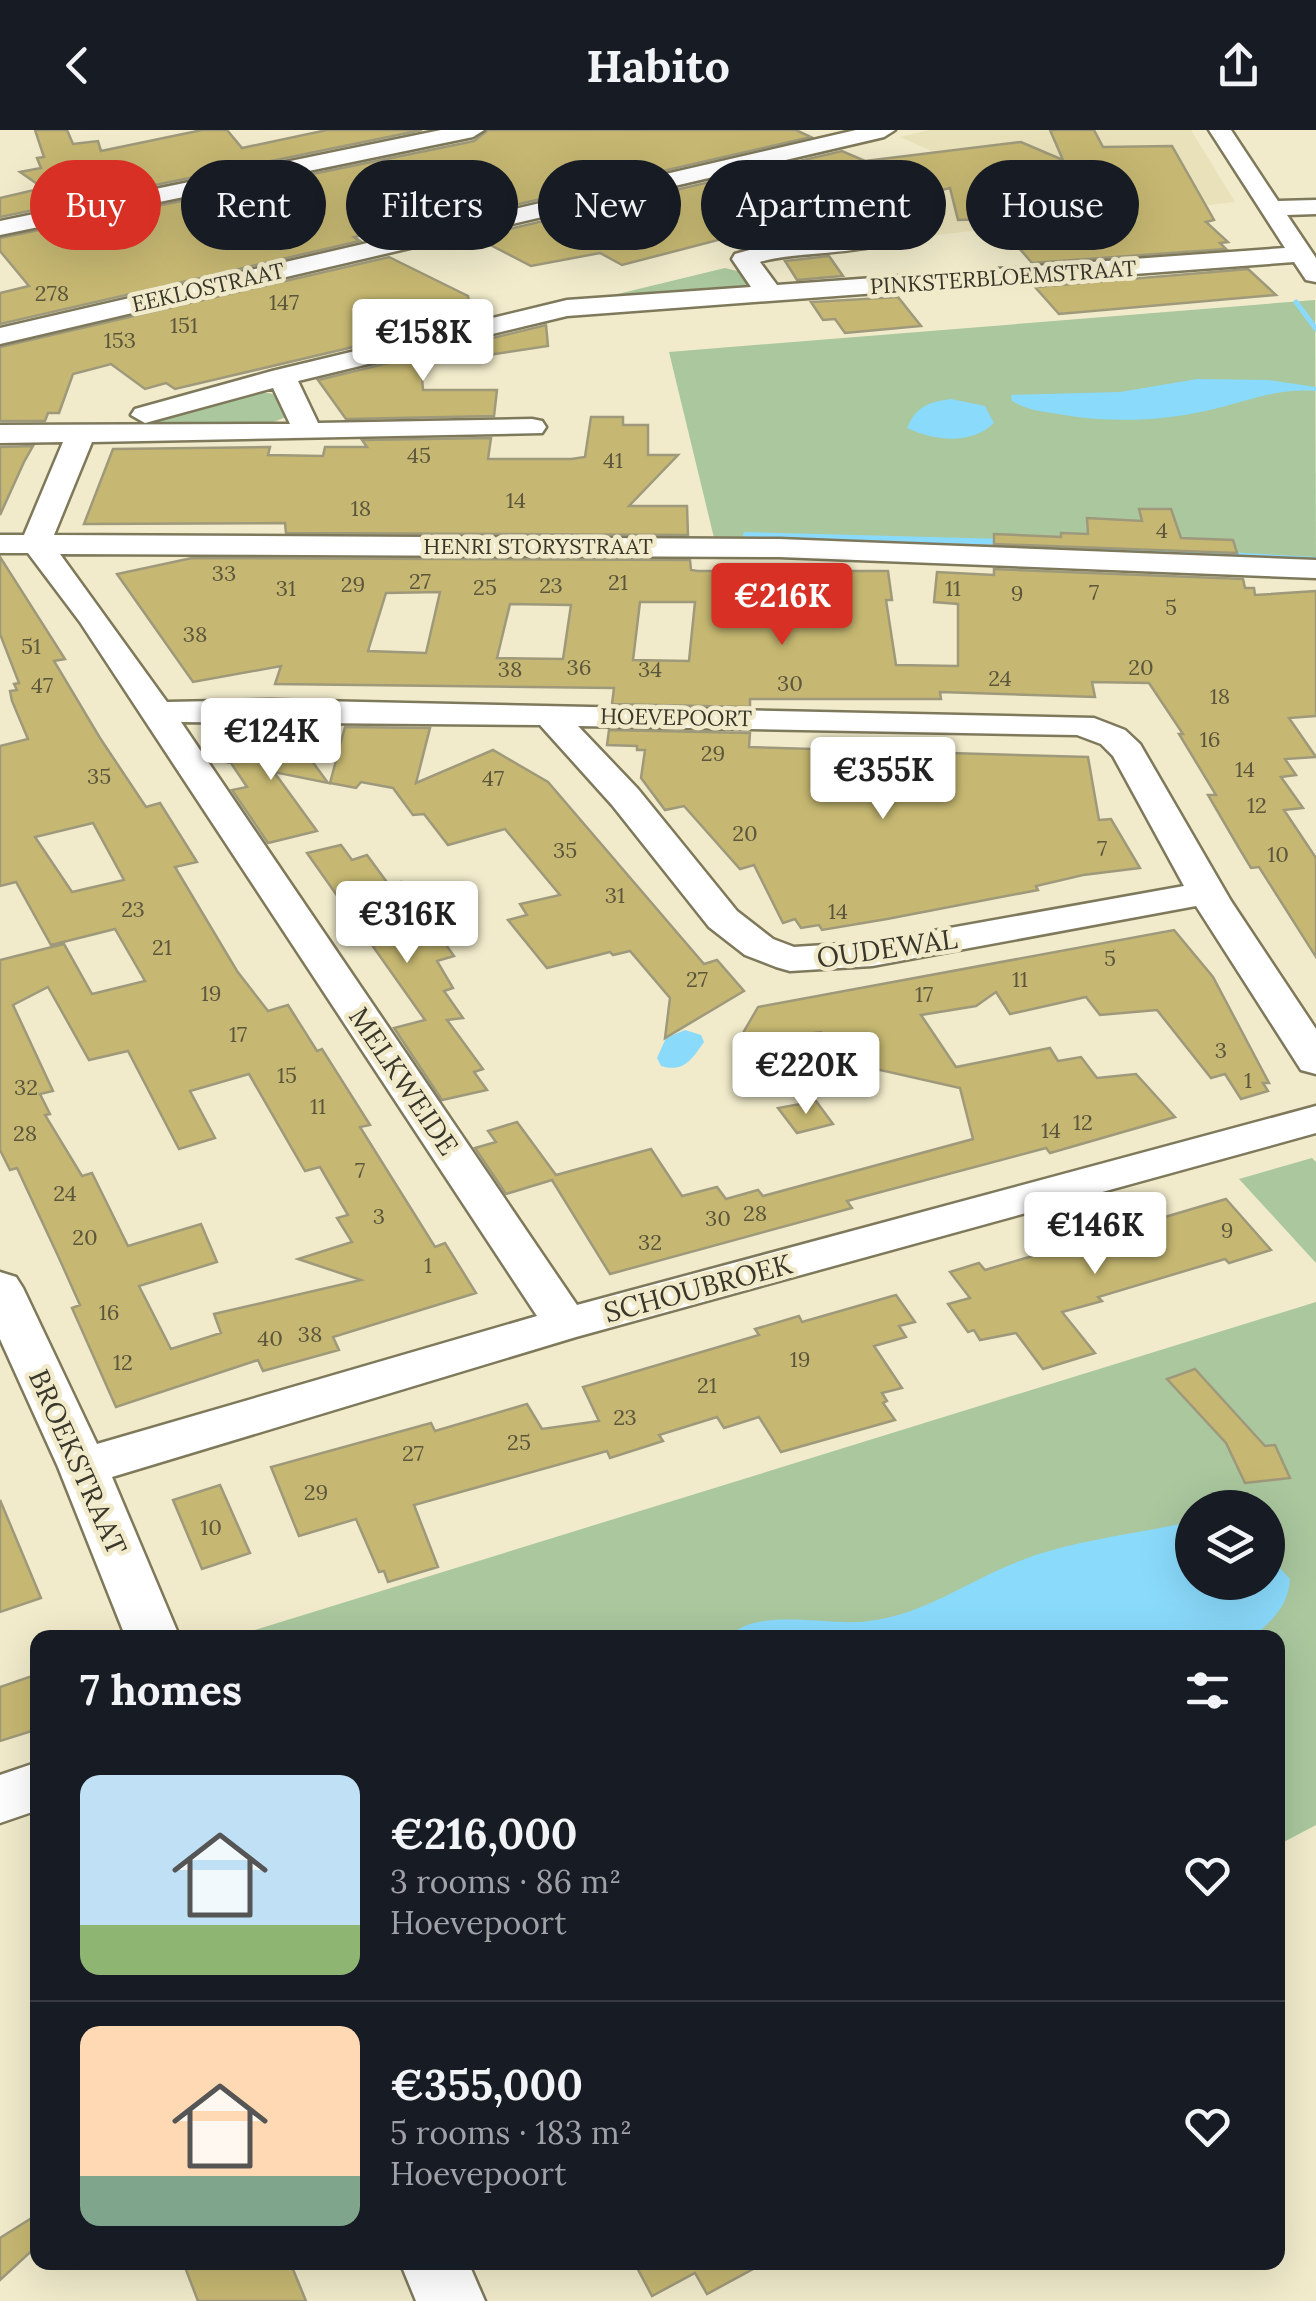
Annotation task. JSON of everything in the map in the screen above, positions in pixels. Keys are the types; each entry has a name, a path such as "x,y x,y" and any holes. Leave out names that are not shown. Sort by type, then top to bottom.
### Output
{"street":[{"path":"375,130 403,146"},
{"path":"0,228 108,206 118,197 166,176 200,173 239,180 473,130"},
{"name":"EEKLOSTRAAT","path":"0,336 884,130"},
{"path":"1220,130 1309,265"},
{"path":"1271,208 1316,207"},
{"path":"764,294 764,284 735,261 785,250"},
{"name":"PINKSTERBLOEMSTRAAT","path":"93,431 282,377 567,308 1309,265"},
{"name":"PINKSTERBLOEMSTRAAT","path":"567,308 581,300 674,275"},
{"path":"282,377 308,432"},
{"name":"PINKSTERBLOEMSTRAAT","path":"0,434 532,427"},
{"path":"18,544 72,449 93,431"},
{"name":"HENRI STORYSTRAAT","path":"18,544 779,548 1316,569"},
{"name":"MELKWEIDE","path":"18,544 93,617 566,1324"},
{"name":"HOEVEPOORT","path":"154,712 204,709 1082,725 1113,737 1128,751 1207,894 1316,1061"},
{"name":"OUDEWAL","path":"549,715 625,797 722,920 758,947 790,960 872,954 1207,894"},
{"name":"SCHOUBROEK","path":"83,1466 566,1324 1316,1119"},
{"name":"BROEKSTRAAT","path":"0,1288 83,1466 150,1630"},
{"path":"0,1799 30,1789"},
{"path":"437,2270 451,2301"}],"shaded area":[{"path":"930,130 1191,130 1235,202 1139,213 1139,160 966,160 966,232 946,234 946,178 952,160 900,137"}],"green space":[{"path":"725,268 749,274 753,289 593,300"},
{"path":"1315,300 1316,562 715,542 669,352"},
{"path":"249,391 275,394 288,416 260,428 151,424"},
{"path":"1312,1158 1316,1162 1316,1263 1239,1179"},
{"path":"1316,1302 1316,1825 1285,1841 1285,1630 255,1630"}],"water":[{"path":"1197,379 1269,380 1316,387 1316,391 1275,393 1192,414 1137,420 1037,411 1012,401 1011,395 1120,392"},
{"path":"951,399 985,406 994,423 975,435 952,439 907,428 924,406"},
{"path":"685,1030 701,1035 704,1042 682,1066 661,1066 657,1058 666,1038"},
{"path":"1175,1525 1175,1600 1285,1600 1260,1630 738,1630 775,1620 853,1622 909,1612 1036,1555"},
{"path":"1285,1574 1290,1579 1285,1600"}],"building":[{"path":"35,130 67,130 73,144 98,141 101,151 202,130 227,130 242,148 327,130 422,130 276,160 181,160 181,180 161,184 161,160 37,158 44,157"},
{"path":"488,130 796,130 811,137 681,167 681,160 538,160 538,200 518,204 518,160 381,160 474,141"},
{"path":"1050,130 1094,130 1103,147 1172,146 1214,220 1206,222 1228,242 1220,243 1226,249 1032,263 1021,250 1139,250 1139,160 1063,160"},
{"path":"1021,142 1063,160 966,160 966,220 958,220 950,188 946,189 946,160 873,160"},
{"path":"842,151 863,160 804,160"},
{"path":"346,167 346,244 326,249 326,171"},
{"path":"701,184 701,244 681,250 681,189"},
{"path":"30,191 30,211 0,217 0,198"},
{"path":"181,201 181,250 321,250 0,324 0,293 29,286 0,251 0,238 30,232 30,250 161,250 161,205"},
{"path":"538,222 538,250 680,250 622,265 600,253 531,266 500,250 518,250 518,227"},
{"path":"829,256 843,276 797,280 785,261"},
{"path":"389,257 468,296 472,319 175,389 166,383 145,389 111,364 73,374 59,413 48,413 45,421 0,421 0,347"},
{"path":"1248,269 1276,295 1059,314 1035,287"},
{"path":"898,297 921,326 845,333 835,319 823,320 811,302"},
{"path":"546,325 548,346 421,365 423,390 497,390 494,416 346,419 318,380"},
{"path":"591,417 623,417 623,425 648,425 648,455 678,455 629,506 687,506 688,535 286,533 285,523 84,524 113,449 270,447 268,455 323,456 325,447 367,447 362,440 491,438 488,459 571,459 585,457"},
{"path":"33,446 24,462 0,515 0,447"},
{"path":"1139,509 1171,509 1181,538 1233,540 1237,553 994,544 994,534 1088,534 1087,518 1142,521"},
{"path":"0,557 65,659 54,661 100,738 146,807 160,803 197,862 175,867 237,971 268,1011 288,1005 317,1051 322,1049 370,1125 360,1127 435,1247 445,1243 476,1293 333,1337 339,1350 263,1371 258,1360 116,1407 72,1308 80,1305 59,1258 17,1168 10,1170 0,1150 0,960 64,944 92,994 145,981 115,929 51,945 16,882 0,886 0,746 28,739 10,691 17,690 14,684 19,683 0,634","holes":["93,823 124,880 72,892 35,837","48,987 89,1060 128,1051 179,1149 215,1138 190,1091 249,1074 305,1171 320,1167 348,1215 337,1218 352,1242 298,1259 361,1280 214,1314 221,1333 171,1349 139,1286 217,1262 201,1224 128,1246 92,1173 82,1176 45,1115 50,1114 40,1094 53,1091 13,1005"]},
{"path":"192,558 690,560 691,570 698,571 888,571 892,600 886,600 896,665 958,666 958,604 934,602 937,572 994,575 994,569 1243,579 1245,588 1254,588 1255,595 1316,591 1316,716 1289,718 1316,757 1285,759 1296,775 1281,777 1303,808 1284,810 1316,858 1316,957 1259,867 1251,868 1208,795 1216,795 1179,734 1183,734 1149,683 1092,682 1095,697 940,692 941,699 750,699 750,707 612,704 614,688 275,684 281,666 193,682 117,574","holes":["440,592 426,653 368,651 386,593","640,602 695,602 689,661 633,660","510,604 571,605 563,659 497,658"]},
{"path":"345,727 430,728 416,783 493,750 548,782 704,964 717,960 744,991 665,1038 670,998 630,951 613,955 610,952 547,968 508,920 527,915 520,904 560,895 505,829 448,845 424,814 413,815 393,788 361,782 356,788 330,783"},
{"path":"609,730 750,733 749,747 1088,757 1099,820 1111,819 1140,868 1083,875 1036,886 1038,890 887,919 822,930 819,925 801,928 795,919 783,923 754,865 740,869 684,806 665,810 641,778 645,750 607,745"},
{"path":"290,731 328,783 274,772 317,831 268,843 232,790 247,787 231,763 211,759 205,751"},
{"path":"341,845 352,860 367,855 389,885 401,882 454,956 437,961 453,988 444,991 463,1018 447,1020 483,1069 474,1072 487,1090 442,1100 394,1028 425,1020 307,853"},
{"path":"1174,930 1213,977 1269,1083 1263,1083 1268,1091 1241,1099 1225,1074 1211,1078 1157,1010 1100,1015 1086,997 1010,1014 996,992 976,1006 921,1015 956,1067 1050,1048 1058,1061 1081,1057 1097,1078 1136,1074 1175,1117 1050,1153 1046,1148 847,1201 852,1208 610,1274 552,1180 506,1194 475,1148 496,1142 488,1131 517,1122 556,1175 651,1149 682,1196 717,1187 726,1199 758,1190 763,1196 973,1139 960,1088 840,1061 821,1032 787,1037 782,1049 739,1040 758,1007"},
{"path":"816,1101 833,1124 797,1133 778,1108"},
{"path":"1226,1199 1271,1250 1229,1263 1225,1259 1098,1297 1102,1301 1062,1312 1095,1353 1043,1369 1016,1333 980,1340 974,1330 968,1332 948,1304 970,1298 950,1272 979,1263 985,1270"},
{"path":"896,1295 915,1322 899,1326 906,1337 874,1346 902,1388 882,1393 887,1401 883,1403 895,1420 781,1452 759,1417 724,1428 717,1417 659,1435 663,1441 610,1458 607,1451 414,1505 438,1567 388,1582 384,1571 379,1572 356,1519 299,1536 271,1467 431,1423 435,1431 527,1404 542,1429 599,1421 583,1387 759,1335 755,1329 799,1316 802,1322"},
{"path":"1195,1369 1265,1446 1275,1445 1290,1478 1245,1483 1226,1443 1167,1379"},
{"path":"220,1485 250,1553 202,1569 173,1500"},
{"path":"0,1500 41,1598 0,1612"},
{"path":"30,1677 30,1732 0,1741 0,1687"},
{"path":"30,2219 30,2252 0,2280 0,2238"},
{"path":"186,2270 293,2270 306,2301 198,2301"},
{"path":"638,2270 751,2270 707,2294 695,2273 652,2296"}],"waterway":[{"path":"1296,302 1316,329"},
{"path":"746,535 1006,542"},
{"path":"1102,548 1316,560"}]}
